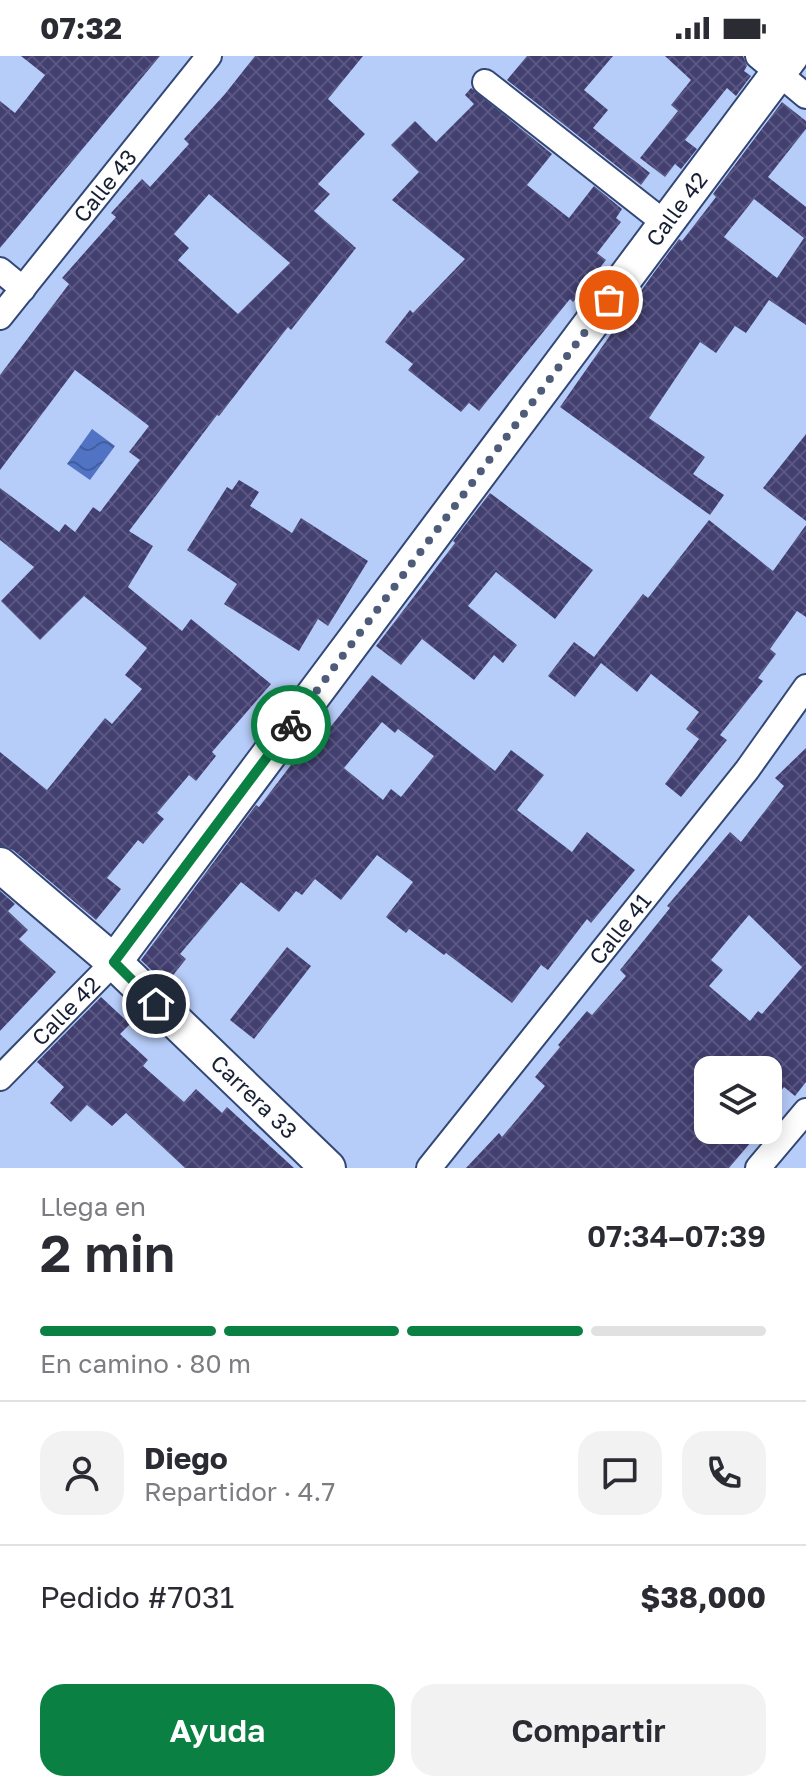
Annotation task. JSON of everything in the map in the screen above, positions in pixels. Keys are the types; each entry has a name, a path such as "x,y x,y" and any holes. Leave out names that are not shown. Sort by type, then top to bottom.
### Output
{"street":[{"name":"Calle 43","path":"0,317 209,56"},
{"path":"776,62 806,96"},
{"name":"Calle 42","path":"0,1078 114,962 666,224 776,62"},
{"path":"485,82 666,224"},
{"path":"0,270 23,289"},
{"name":"Calle 41","path":"429,1168 747,770 806,687"},
{"name":"Carrera 33","path":"0,865 114,962 328,1168"},
{"path":"758,1168 806,1111"}],"water":[{"path":"92,429 115,446 90,480 67,464"}],"building":[{"path":"21,56 160,56 0,248 0,101 15,113 45,75"},
{"path":"255,56 363,56 328,99 365,134 318,184 330,194 314,211 356,248 291,330 288,327 217,415 129,531 153,546 128,587 182,631 191,619 271,684 212,752 216,756 196,781 189,775 157,813 164,819 143,844 138,840 107,878 121,889 96,920 13,850 0,846 0,752 47,790 105,718 112,724 142,689 125,675 147,648 84,596 40,640 1,601 34,567 0,540 0,488 59,532 65,524 75,532 93,507 100,512 140,460 129,452 149,426 75,370 0,470 0,375 69,284 62,278 116,217 111,213 142,179 150,187 189,144 184,139","holes":["209,194 290,263 238,314 178,260 189,248 174,234"]},
{"path":"527,56 613,56 584,90 608,110 593,128 650,173 641,185 507,80"},
{"path":"665,56 743,56 747,66 744,71 751,76 736,96 727,88 685,140 697,149 681,169 675,164 665,177 640,158 678,111 671,105 691,80"},
{"path":"471,88 552,154 527,185 569,218 594,186 622,209 616,218 621,222 597,253 606,260 573,302 570,299 479,411 469,403 461,412 408,370 413,364 385,342 410,310 413,313 465,259 392,200 419,172 391,145 415,121 436,142 474,104 465,95"},
{"path":"782,102 806,121 806,129 768,177 806,207 806,325 769,300 746,333 735,326 716,353 700,342 649,418 705,457 693,474 724,495 710,515 560,407 679,239 682,241 716,197 713,194","holes":["754,199 804,238 777,278 724,237"]},
{"path":"806,434 806,521 763,488"},
{"path":"239,480 259,492 250,506 292,533 301,518 368,561 328,626 318,619 299,651 224,604 237,584 187,550 227,487 232,490"},
{"path":"490,493 593,570 555,619 496,572 468,606 517,645 503,663 494,655 474,680 422,639 401,665 376,646"},
{"path":"709,520 773,571 806,525 806,617 797,611 770,649 776,654 758,678 763,681 720,735 727,740 681,797 665,784 699,739 686,729 699,712 651,674 637,692 601,663 575,697 548,676 574,642 594,657 643,594 648,598"},
{"path":"372,675 495,771 511,750 544,775 517,810 572,852 587,832 635,870 591,923 587,919 548,970 541,965 512,1003 446,953 444,955 409,929 406,933 386,917 413,882 377,855 341,900 315,879 302,895 296,891 279,912 241,882 180,954 186,959 166,984 141,960 256,805 259,807 310,740 316,745","holes":["382,722 395,733 398,729 434,756 401,797 391,789 383,800 344,768"]},
{"path":"806,748 806,1082 795,1096 784,1087 782,1089 782,1056 694,1056 694,1144 749,1144 729,1168 466,1168 499,1133 502,1137 545,1086 535,1077 587,1011 592,1015 626,976 620,970 670,908 667,906 730,832 741,842 784,786 775,778","holes":["749,915 802,967 762,1014 758,1011 750,1021 709,986 723,970 711,960"]},
{"path":"0,891 15,904 8,911 28,930 19,939 56,972 0,1031"},
{"path":"287,947 311,966 254,1039 230,1020"},
{"path":"101,997 130,1024 120,1034 148,1060 143,1066 184,1102 196,1089 222,1113 227,1107 294,1168 185,1168 126,1113 112,1126 87,1105 71,1122 50,1103 64,1087 37,1062"}],"way so far":[{"path":"291,725 609,300"}],"route":[{"path":"156,1004 114,962 291,725"}]}
